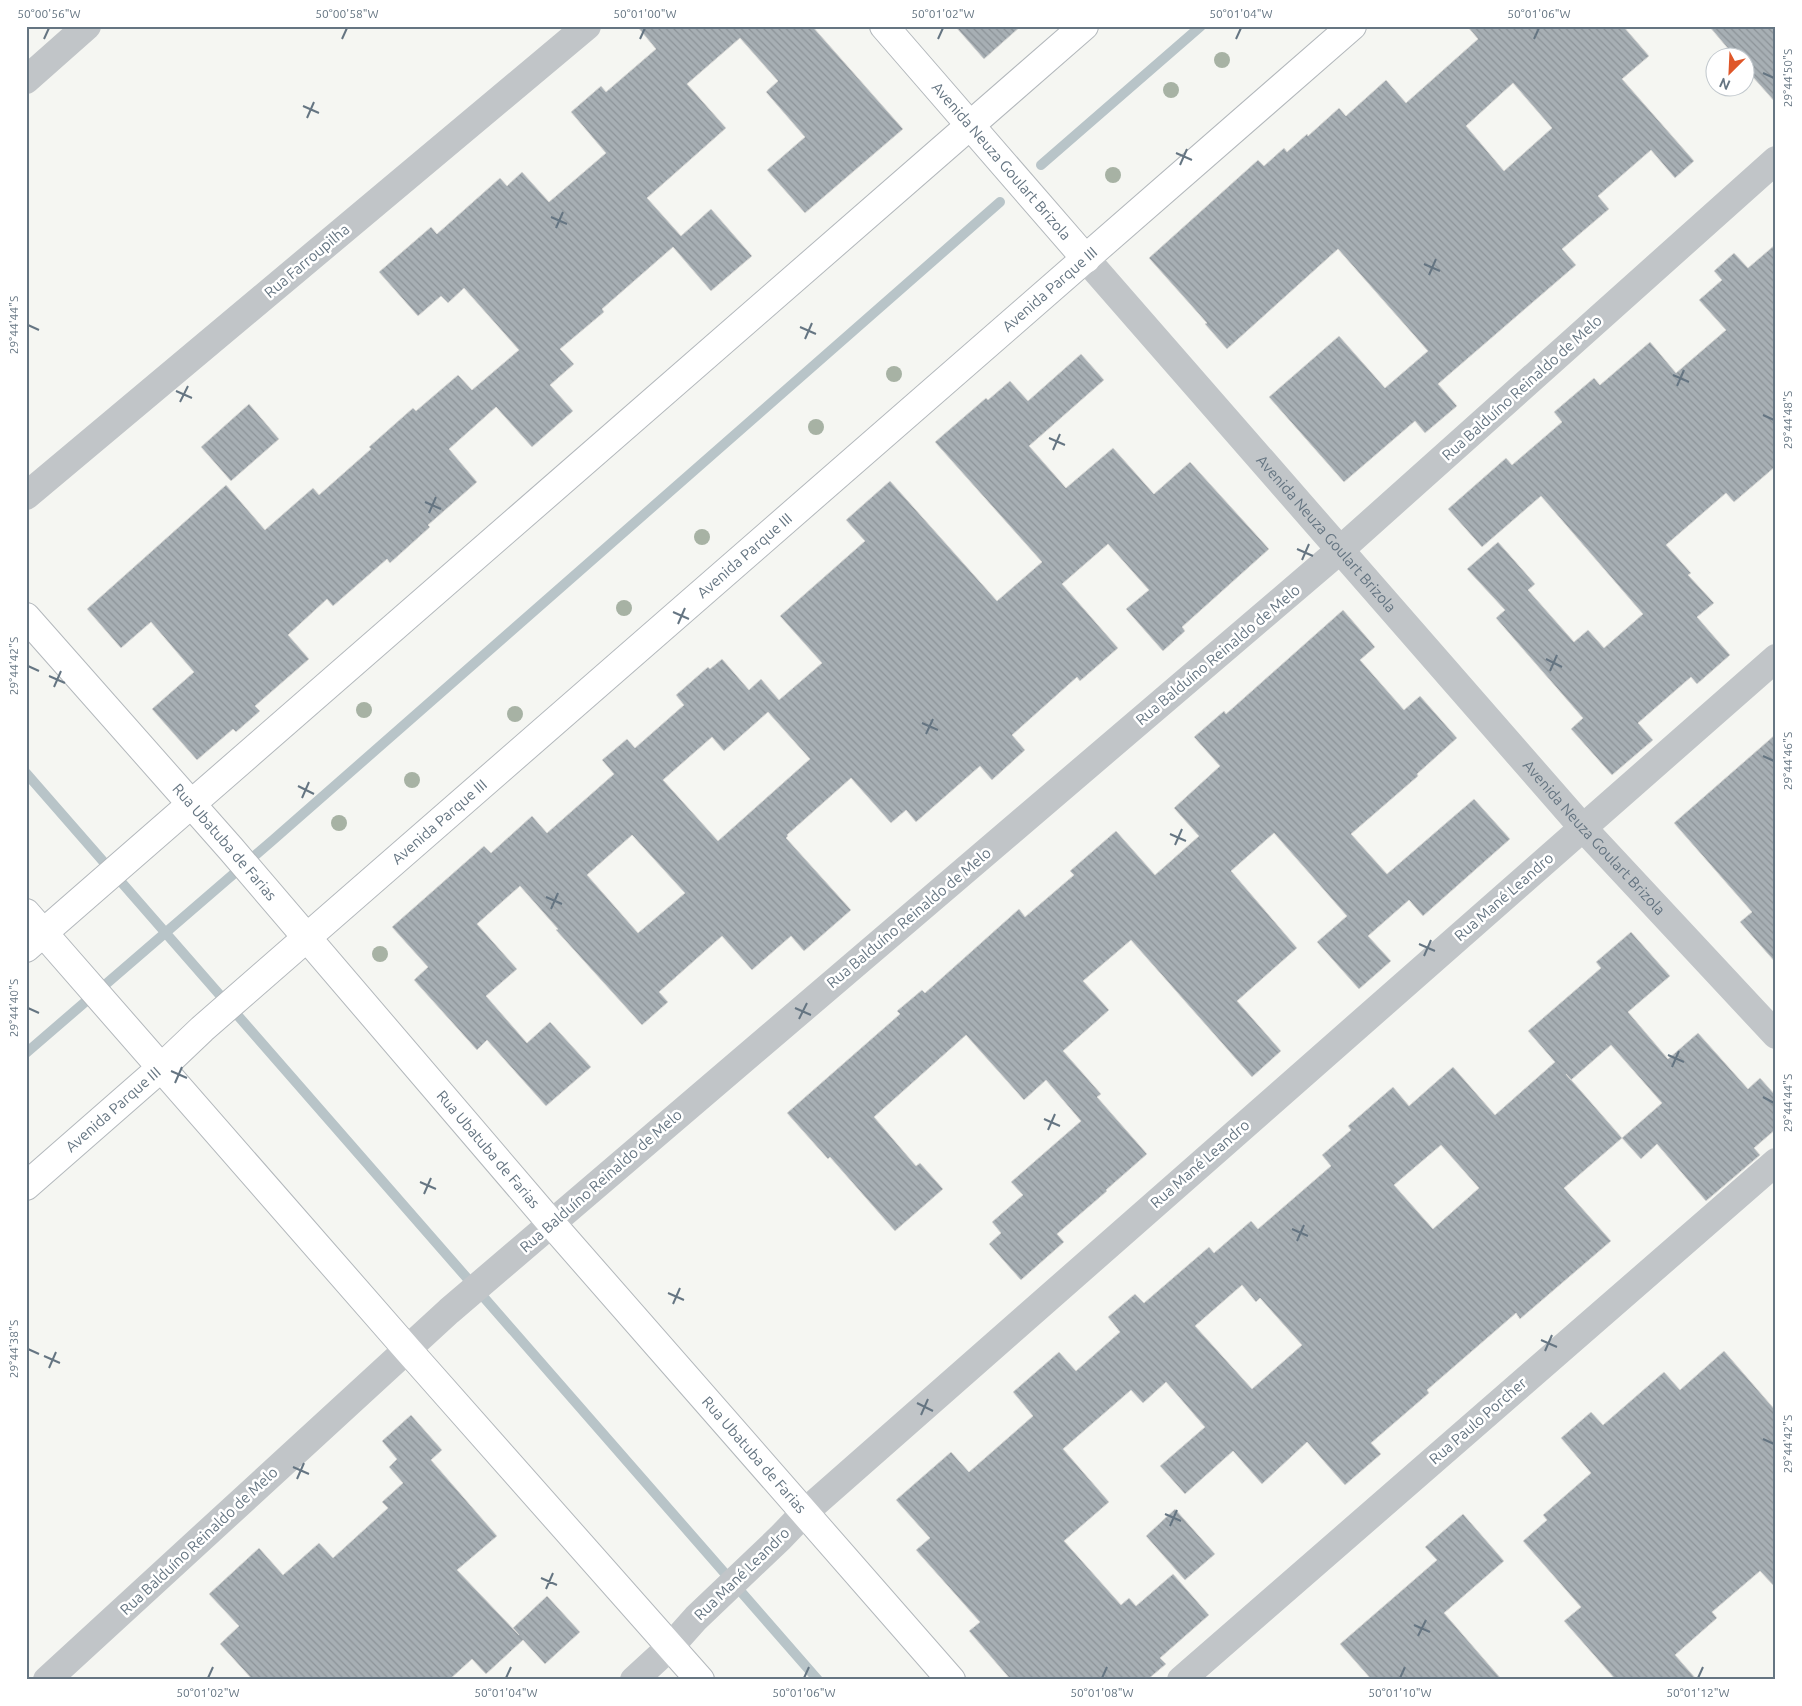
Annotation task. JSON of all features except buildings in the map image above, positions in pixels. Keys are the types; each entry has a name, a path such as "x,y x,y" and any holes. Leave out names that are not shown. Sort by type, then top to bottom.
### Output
{"street":[{"path":"26,80 87,26"},
{"name":"Rua Farroupilha","path":"26,496 588,26"},
{"name":"Avenida Neuza Goulart Brizola","path":"884,26 1583,828 1776,1035"},
{"path":"700,1680 407,1349 77,970 32,931 88,892 190,805 1084,26"},
{"name":"Avenida Parque III","path":"26,1186 162,1067 202,1029 1352,26"},
{"name":"Rua Balduíno Reinaldo de Melo","path":"47,1680 449,1311 1340,550 1776,160"},
{"name":"Rua Ubatuba de Farias","path":"26,617 190,805 231,849 550,1224 951,1680"},
{"name":"Rua Mané Leandro","path":"634,1680 671,1646 696,1618 805,1512 1776,658"},
{"name":"Rua Paulo Porcher","path":"1181,1680 1776,1162"}],"waterway":[{"path":"1041,165 1201,26"},
{"path":"26,1053 273,840 1000,202"},
{"path":"26,773 818,1680"}]}
